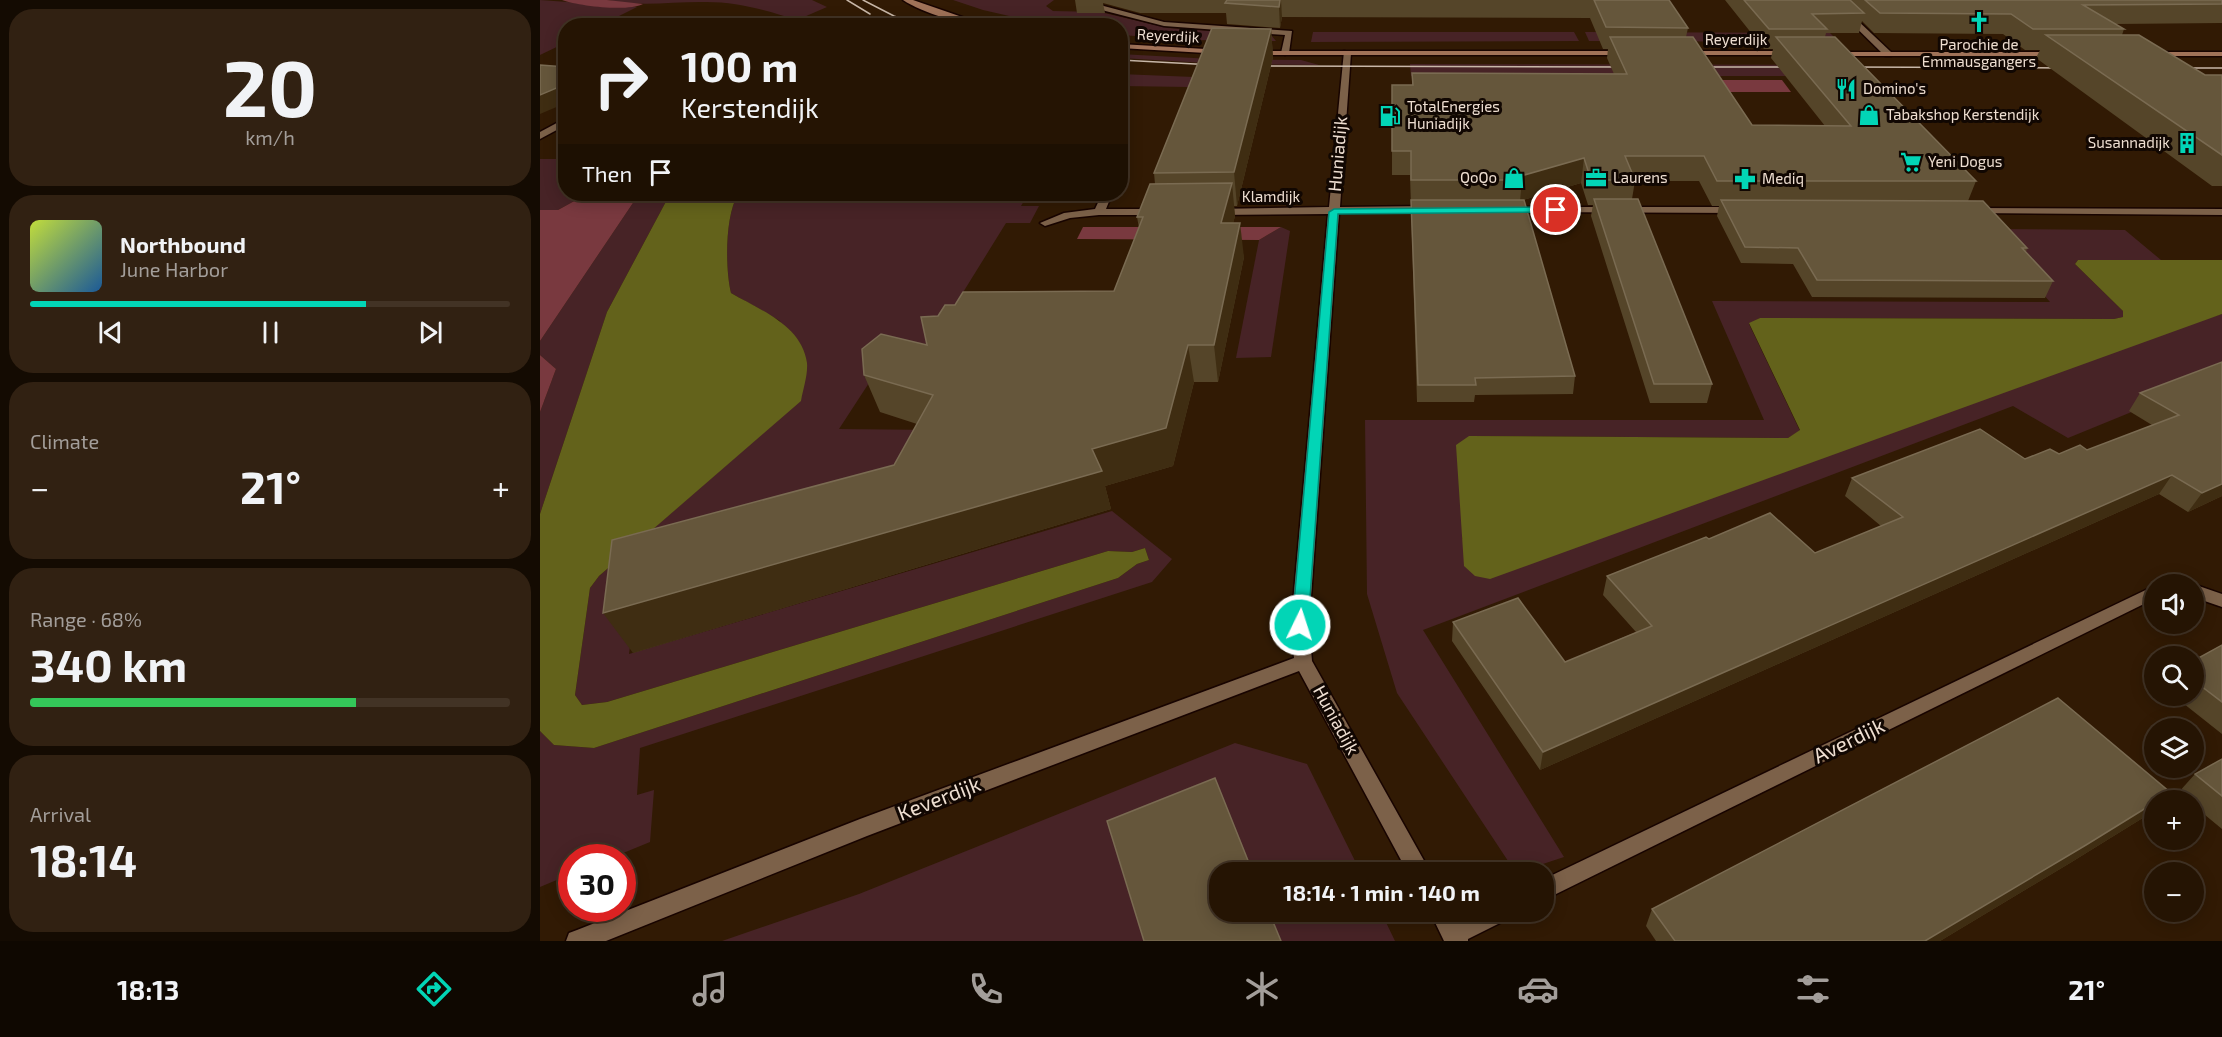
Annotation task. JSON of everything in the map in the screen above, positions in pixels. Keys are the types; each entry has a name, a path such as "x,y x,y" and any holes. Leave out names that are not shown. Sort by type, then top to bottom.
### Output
{"street":[{"path":"907,0 958,18"},
{"path":"1832,0 1888,54"},
{"name":"Reyerdijk","path":"1084,3 1164,24 1289,33 1285,53"},
{"name":"Reyerdijk","path":"1128,46 1231,52"},
{"path":"1242,52 1633,53"},
{"name":"Huniadijk","path":"1347,53 1300,625 1303,662 1414,862"},
{"name":"Reyerdijk","path":"1679,53 1805,54"},
{"path":"1828,54 2067,54"},
{"path":"2138,54 2222,54"},
{"path":"540,136 558,126"},
{"path":"1100,212 1104,201"},
{"name":"Klamdijk","path":"1207,212 1443,209"},
{"path":"1491,210 1751,210"},
{"path":"1966,211 2222,212"},
{"path":"1045,223 1068,215 1100,212 1173,212"},
{"path":"2204,594 2222,601"},
{"name":"Averdijk","path":"1554,885 2144,597"},
{"name":"Keverdijk","path":"578,941 860,829 1303,662"},
{"path":"1447,922 1455,937 1481,922"}],"shaded area":[{"path":"540,0 637,7 615,18 558,18 558,46 540,55"},
{"path":"562,0 607,0 643,4 626,8 603,7"},
{"path":"607,0 812,0 827,7 802,18 790,18 726,3"},
{"path":"953,0 1054,0 1046,6 1053,11 1100,12 1126,18 1018,18"},
{"path":"1128,19 1168,28 1271,35 1276,41 1190,40 1128,36"},
{"path":"1313,32 1574,32 1579,41 1311,42"},
{"path":"1585,32 1830,33 1834,37 1827,42 1589,41"},
{"path":"1128,54 1212,59 1301,60 1319,65 1222,64 1128,58"},
{"path":"1410,64 1836,65 1847,76 1411,76"},
{"path":"1128,74 1194,77 1189,87 1128,86"},
{"path":"1713,80 1782,80 1791,92 1721,92"},
{"path":"540,159 558,159 558,201 574,201 558,210 540,210"},
{"path":"574,201 634,201 540,341 540,210 558,210"},
{"path":"634,201 666,201 607,312 540,514 540,412 556,369 540,355 540,341"},
{"path":"666,201 735,201 727,242 731,293 778,320 788,329 797,338 807,363 801,401 599,576 590,588 575,695 582,705 607,702 1108,551 1132,552 1145,548 1149,560 1137,564 1118,578 594,748 554,745 540,731 540,514 607,312"},
{"path":"735,201 1024,201 1021,206 1039,206 1030,223 1006,223 931,344 895,343 839,429 939,430 1061,414 639,577 629,654 1112,511 1172,559 1152,582 640,748 637,795 654,790 650,842 636,848 636,844 558,844 558,879 540,887 540,731 554,745 594,748 1118,578 1137,564 1149,560 1145,548 1132,552 1108,551 607,702 582,705 575,695 590,588 599,576 801,400 780,321 731,293 727,242"},
{"path":"1083,227 1281,227 1259,240 1077,239"},
{"path":"1281,227 1290,231 1271,357 1236,358 1259,240"},
{"path":"1987,229 2125,230 2161,260 2078,260 2075,264 2123,311 2124,317 2114,319 1760,318 1749,324 1800,431 1788,438 1469,436 1462,539 2222,314 2222,375 2068,438 2013,406 1423,630 1564,857 1549,862 1509,862 1397,693 1367,594 1365,420 1764,420 1712,301 2050,302"},
{"path":"2078,260 2222,260 2222,314 1490,579 1475,576 1464,566 1456,445 1469,436 1788,438 1800,430 1749,323 1760,318 2114,319 2123,317 2123,311 2075,264"},
{"path":"540,355 556,369 540,412"},
{"path":"1235,743 1307,764 1356,862 1209,862 1209,922 1386,922 1395,941 722,941 859,894"}],"building":[{"path":"1227,0 1280,0 1279,7 1225,3"},
{"path":"1594,0 1669,0 1688,28 1606,27"},
{"path":"1744,0 1850,0 1864,13 1812,14 1827,29 1769,29"},
{"path":"1865,0 2222,0 2222,4 2083,5 2124,29 2033,29 2011,14 1880,13"},
{"path":"1212,28 1271,29 1234,172 1154,173"},
{"path":"2046,35 2139,35 2205,75 2222,75 2222,155"},
{"path":"1610,37 1693,37 1752,125 1851,126 1776,37 1835,37 1976,181 1717,181 1704,156 1625,156 1635,180 1591,180 1584,158 1521,176 1522,180 1411,180 1411,151 1392,151 1392,85 1413,85 1412,73 1627,74"},
{"path":"540,65 558,66 558,87 540,95"},
{"path":"1232,183 1221,223 1240,223 1214,345 1188,345 1166,428 1092,449 1102,471 603,613 612,540 894,465 933,395 864,375 862,349 881,334 927,345 921,317 938,316 945,305 955,305 963,292 1114,291 1143,217 1137,217 1150,184"},
{"path":"1594,199 1638,199 1712,384 1654,384"},
{"path":"1411,200 1524,200 1575,376 1475,378 1476,385 1418,385"},
{"path":"1721,200 1983,201 2027,248 2022,248 2053,281 1817,280 1798,248 1745,247"},
{"path":"2222,362 2222,484 2202,493 2172,475 1543,752 1453,622 1518,598 1565,662 1652,626 1607,576 1706,537 1709,539 1770,513 1815,553 1903,517 1852,478 1980,429 2025,459 2050,449 2059,454 2080,445 2087,450 2179,415 2140,393"},
{"path":"2222,645 2222,702 2204,688 2204,655"},
{"path":"2058,698 2144,770 2144,778 2153,778 2167,790 2144,790 2144,809 1925,941 1675,941 1652,909"},
{"path":"2222,759 2222,796 2200,778 2204,778 2204,769"},
{"path":"1215,778 1249,862 1209,862 1209,922 1273,922 1281,941 1144,941 1107,821"}],"tram line":[{"path":"847,0 870,14"},
{"path":"863,0 899,18"},
{"path":"1128,60 1214,65"},
{"path":"1253,66 1628,67"},
{"path":"1697,67 1796,67"},
{"path":"1847,67 2066,68"},
{"path":"2177,68 2222,68"}],"place":[{"name":"Parochie de Emmausgangers","path":"1979,22"},
{"name":"Domino's","path":"1846,89"},
{"name":"Tabakshop Kerstendijk","path":"1869,115"},
{"name":"TotalEnergies Huniadijk","path":"1390,116"},
{"name":"Susannadijk","path":"2187,143"},
{"name":"Yeni Dogus","path":"1911,162"},
{"name":"QoQo","path":"1514,178"},
{"name":"Laurens","path":"1596,178"},
{"name":"Mediq","path":"1745,179"}],"route":[{"path":"1300,625 1334,212 1419,209 1556,210"}]}
